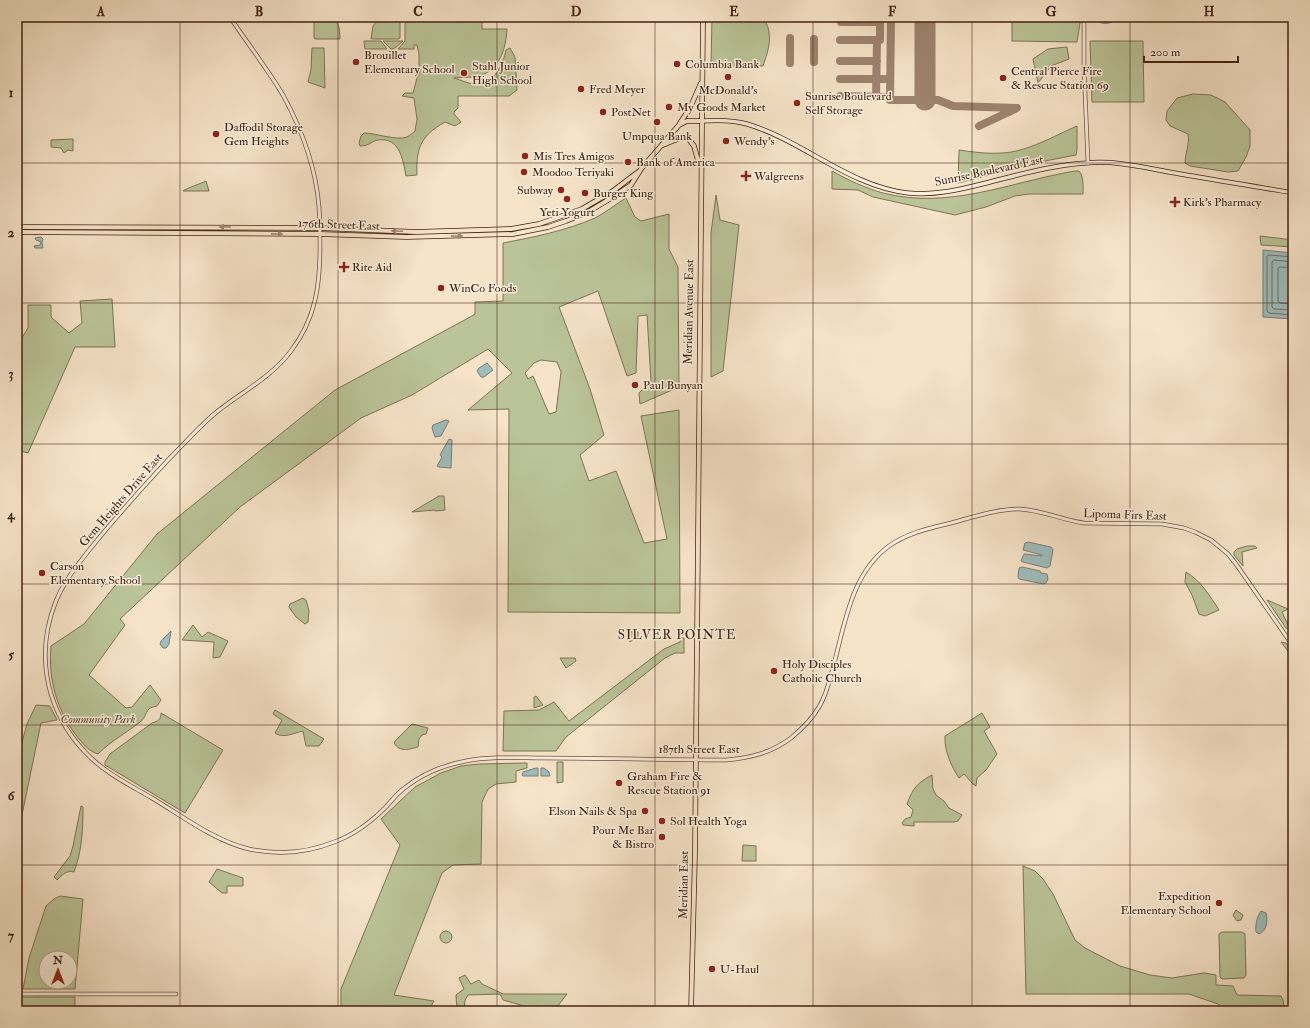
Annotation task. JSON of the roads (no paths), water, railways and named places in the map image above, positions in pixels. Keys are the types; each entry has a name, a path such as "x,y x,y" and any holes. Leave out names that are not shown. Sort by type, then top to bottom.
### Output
{"main road":[{"name":"Meridian Avenue East","path":"695,759 700,170 703,17"},
{"name":"176th Street East","path":"17,227 320,228 416,232 511,229 539,224 576,211 601,199 626,182 641,169 679,125 690,108 702,80"},
{"path":"679,125 687,121 701,121"},
{"name":"Sunrise Boulevard East","path":"701,121 736,122 754,126 783,139 865,182 910,193 930,194 951,192 1068,164 1088,163 1126,164 1293,193"},
{"path":"662,145 680,138 688,138 694,146 700,170"},
{"name":"176th Street East","path":"17,232 320,234 407,237 513,234 548,227 588,212 605,203 631,185 641,169"},
{"path":"605,203 626,182"},
{"path":"28,232 30,229 57,229 68,227"},
{"path":"94,232 110,230 143,230 145,227"},
{"path":"163,232 165,230 196,227"},
{"name":"Meridian East","path":"691,1011 695,759"}],"street":[{"name":"Gem Heights Drive East","path":"230,17 279,89 301,132 310,158 319,206 320,267 317,292 308,323 295,346 273,371 216,413 186,442 122,510 65,583 54,607 47,630 46,674 52,698 68,731 84,752 111,774 219,839 236,846 263,852 275,853 302,851 338,841 367,824 402,790 421,777 451,764 480,759"},
{"path":"1084,17 1084,68 1088,163"},
{"name":"Lipoma Firs East","path":"907,536 980,516 1018,509 1033,510 1073,522 1162,524 1184,528 1203,536 1228,554 1293,646"},
{"name":"187th Street East","path":"480,759 579,758 726,760 748,758 759,755 785,742 808,722 819,707 826,691 846,615 858,584 872,562 889,546 907,536"},
{"path":"17,994 176,994"}],"water":[{"path":"1098,17 1112,17 1113,21 1101,23 1099,22"},
{"path":"41,237 43,239 43,248 35,248 34,246 40,245 41,242 35,238"},
{"path":"1263,250 1293,253 1293,319 1263,317"},
{"path":"487,363 493,370 484,377 481,377 477,371"},
{"path":"446,420 449,421 441,436 435,437 432,428 433,425"},
{"path":"449,439 452,440 451,468 439,467 437,466 442,457 440,455"},
{"path":"1028,542 1051,547 1053,550 1050,566 1047,568 1021,561 1024,554 1042,556 1023,550 1025,543"},
{"path":"1022,567 1047,574 1048,579 1046,583 1043,584 1019,579 1019,568"},
{"path":"171,631 169,644 166,648 163,648 160,644 161,641"},
{"path":"538,768 538,776 522,775 523,772"},
{"path":"541,768 544,768 549,772 550,776 541,776"},
{"path":"1261,911 1266,913 1267,922 1264,931 1259,934 1256,932 1256,927 1257,918"}],"place":[{"name":"Brouillet Elementary School","path":"356,62"},
{"name":"Columbia Bank","path":"677,64"},
{"name":"Stahl Junior High School","path":"464,73"},
{"name":"McDonald's","path":"728,77"},
{"name":"Central Pierce Fire & Rescue Station 69","path":"1003,78"},
{"name":"Fred Meyer","path":"581,89"},
{"name":"Sunrise Boulevard Self Storage","path":"797,103"},
{"name":"My Goods Market","path":"669,107"},
{"name":"PostNet","path":"603,112"},
{"name":"Umpqua Bank","path":"657,122"},
{"name":"Daffodil Storage Gem Heights","path":"216,134"},
{"name":"Wendy's","path":"726,141"},
{"name":"Mis Tres Amigos","path":"525,156"},
{"name":"Bank of America","path":"628,162"},
{"name":"Moodoo Teriyaki","path":"524,172"},
{"name":"Walgreens","path":"746,176"},
{"name":"Subway","path":"561,190"},
{"name":"Burger King","path":"585,193"},
{"name":"Yeti Yogurt","path":"567,199"},
{"name":"Kirk's Pharmacy","path":"1175,202"},
{"name":"Rite Aid","path":"344,267"},
{"name":"WinCo Foods","path":"441,288"},
{"name":"Paul Bunyan","path":"635,385"},
{"name":"Carson Elementary School","path":"42,573"},
{"name":"Holy Disciples Catholic Church","path":"774,671"},
{"name":"Graham Fire & Rescue Station 91","path":"619,783"},
{"name":"Elson Nails & Spa","path":"645,811"},
{"name":"Sol Health Yoga","path":"662,821"},
{"name":"Pour Me Bar & Bistro","path":"662,837"},
{"name":"Expedition Elementary School","path":"1219,903"},
{"name":"U-Haul","path":"712,969"}],"district":[{"name":"SILVER POINTE","path":"677,635"}],"park label":[{"name":"Community Park","path":"98,719"}]}
